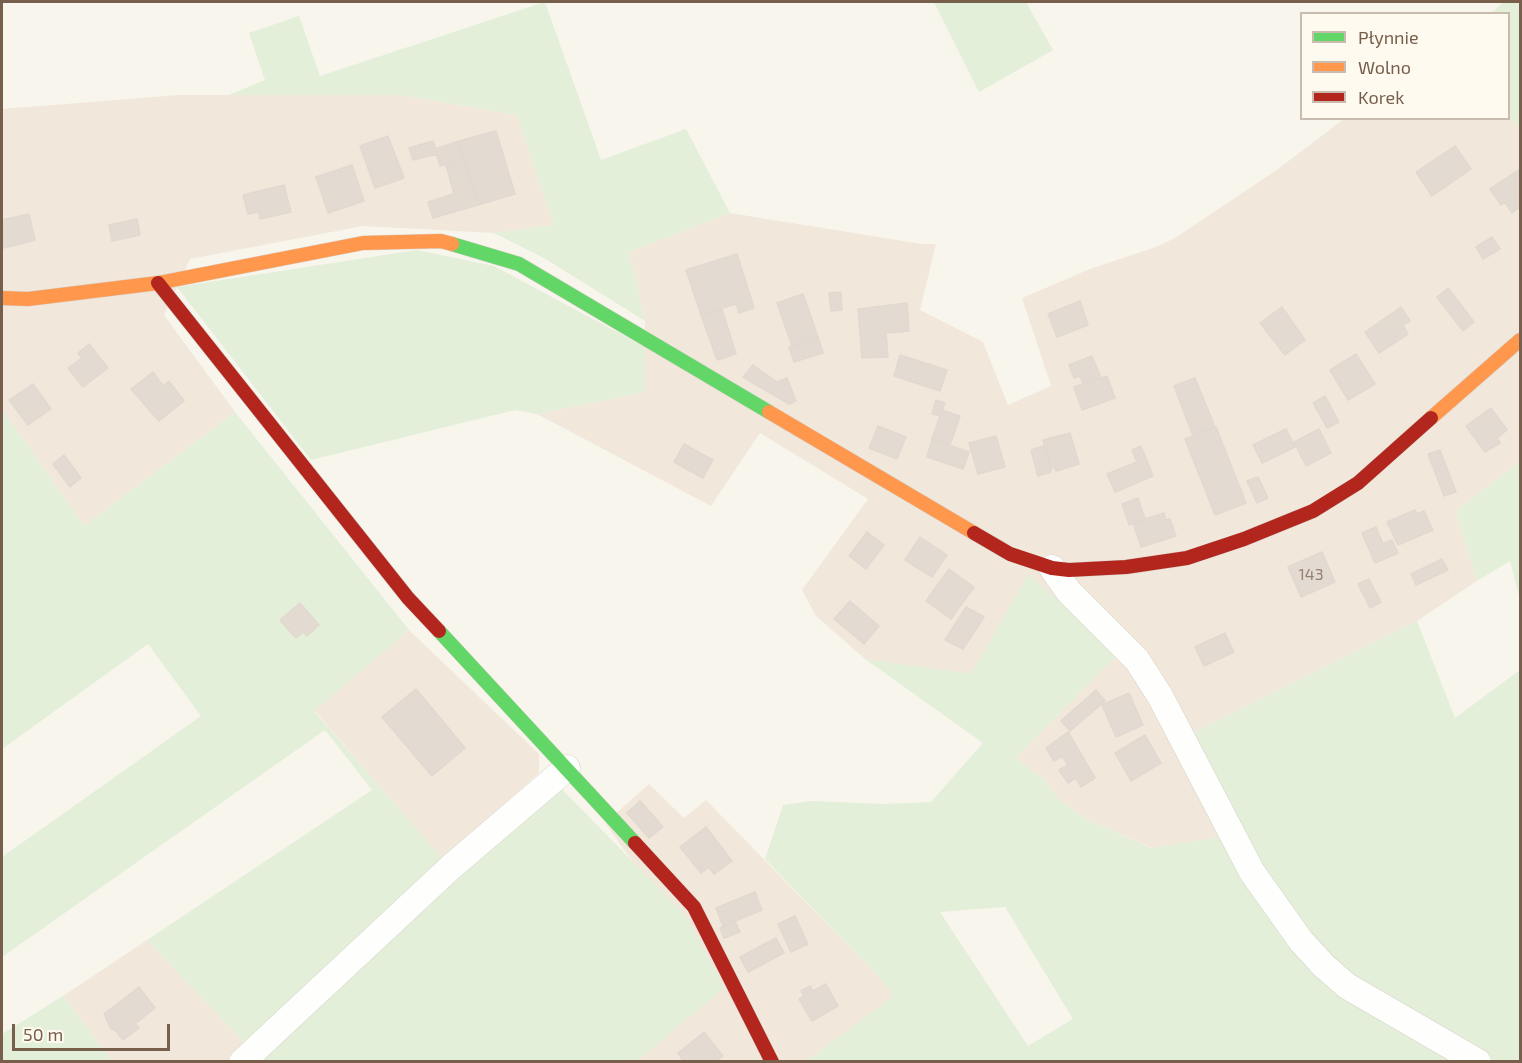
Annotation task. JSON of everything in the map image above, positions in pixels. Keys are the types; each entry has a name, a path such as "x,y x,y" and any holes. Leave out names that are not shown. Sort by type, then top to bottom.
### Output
{"street":[{"path":"2,298 38,298 158,283 363,243 441,241 519,264 1010,554 1052,568 1126,567 1187,558 1252,536 1313,511 1358,483 1521,340"},
{"path":"158,283 408,598 694,907 772,1062"},
{"path":"1052,568 1069,592 1137,660 1160,696 1222,819 1252,872 1301,941 1347,986 1478,1062"},
{"path":"242,1062 451,867 567,768"}],"shaded area":[{"path":"179,95 402,95 517,115 554,225 494,233 363,226 190,259 164,315 235,412 84,526 2,409 2,109"},
{"path":"1510,119 1520,128 1520,462 1456,511 1477,581 1417,621 1193,733 1141,645 1120,652 1028,576 971,675 865,659 816,616 802,590 868,499 760,433 711,506 537,414 645,392 645,321 629,252 730,213 922,244 936,244 920,310 983,342 1008,405 1051,386 1022,298 1090,269 1156,247 1175,238 1278,169 1343,120"},
{"path":"409,630 539,754 539,773 442,859 314,710"},
{"path":"1120,652 1146,694 1223,837 1152,848 1086,819 1058,799 1044,779 1015,758"},
{"path":"649,784 684,818 706,800 895,996 806,1061 637,1061 723,988 605,823"},
{"path":"147,940 262,1061 112,1061 63,996"}],"green space":[{"path":"545,2 601,160 686,129 730,213 629,252 645,321 544,258 494,233 554,225 517,115 402,95 229,95 265,80 249,33 299,16 320,76"},
{"path":"934,2 1026,2 1053,50 979,92"},
{"path":"1503,2 1520,2 1520,128 1510,119 1510,12 1493,12"},
{"path":"417,250 494,266 645,347 645,392 537,414 515,410 311,460 177,287"},
{"path":"2,409 84,526 235,412 409,630 314,711 454,872 556,783 686,916 724,988 637,1061 262,1061 147,940 372,790 325,730 2,957 2,857 201,716 148,644 2,749"},
{"path":"1520,462 1520,600 1510,561 1477,581 1456,511"},
{"path":"1028,575 1120,652 1015,758 1044,779 1058,799 1086,819 1151,848 1223,837 1240,878 1313,974 1370,1011 1463,1061 806,1061 894,996 881,979 765,859 783,805 812,801 884,804 931,802 983,743 865,659 971,674","holes":["1005,907 1073,1019 1028,1046 940,912"]},
{"path":"1417,621 1455,718 1520,670 1520,1061 1495,1061 1354,983 1326,955 1263,870 1193,733"},
{"path":"63,996 112,1061 2,1061 2,1034"}],"building":[{"path":"496,131 515,194 478,205 459,141"},
{"path":"388,136 404,178 375,188 360,146"},
{"path":"433,141 437,154 413,160 409,148"},
{"path":"459,141 464,159 440,166 435,149"},
{"path":"1455,146 1471,169 1432,196 1416,172"},
{"path":"464,159 478,205 433,218 428,202 454,194 446,165"},
{"path":"352,165 364,201 328,213 316,177"},
{"path":"1519,170 1520,207 1512,213 1505,202 1501,205 1490,189"},
{"path":"284,185 291,212 260,219 259,212 248,214 243,195"},
{"path":"29,214 35,240 4,248 2,220"},
{"path":"137,219 140,235 112,241 109,225"},
{"path":"1492,237 1500,249 1483,259 1476,247"},
{"path":"737,254 754,308 739,313 736,304 701,315 686,270"},
{"path":"1448,288 1474,322 1463,331 1437,297"},
{"path":"841,292 842,310 831,311 829,293"},
{"path":"803,294 818,337 792,346 777,303"},
{"path":"1080,301 1088,325 1057,337 1048,314"},
{"path":"907,303 909,331 886,333 888,357 862,358 858,309"},
{"path":"1282,307 1305,340 1285,355 1260,323"},
{"path":"1401,307 1410,321 1403,325 1408,334 1379,353 1365,332"},
{"path":"722,309 736,354 717,360 701,315"},
{"path":"818,337 823,353 794,362 789,347"},
{"path":"89,344 108,368 83,387 68,368 82,358 78,353"},
{"path":"1356,354 1375,384 1348,400 1330,370"},
{"path":"900,355 947,370 940,391 894,376"},
{"path":"1092,356 1101,378 1083,384 1080,376 1074,378 1069,365"},
{"path":"753,365 777,382 787,378 796,401 789,404 743,377"},
{"path":"153,372 163,386 169,381 184,401 159,421 131,389"},
{"path":"1107,376 1115,398 1082,410 1074,387"},
{"path":"1195,378 1215,427 1193,436 1174,386"},
{"path":"33,384 51,409 28,425 9,400"},
{"path":"1325,396 1339,422 1327,428 1313,403"},
{"path":"936,400 945,403 940,416 932,414"},
{"path":"1491,408 1507,430 1497,438 1500,443 1485,452 1466,426"},
{"path":"942,410 960,416 950,445 932,439"},
{"path":"878,426 906,437 897,459 869,448"},
{"path":"1216,427 1246,503 1215,515 1185,439"},
{"path":"1286,429 1295,447 1262,463 1253,445"},
{"path":"1319,429 1331,453 1306,466 1294,442"},
{"path":"1070,433 1079,464 1056,471 1055,467 1051,469 1043,440"},
{"path":"996,436 1005,467 978,474 969,443"},
{"path":"932,439 969,452 963,469 927,457"},
{"path":"684,444 713,460 703,478 674,462"},
{"path":"1044,446 1051,472 1038,476 1031,450"},
{"path":"1141,446 1153,476 1115,492 1107,474 1137,462 1132,450"},
{"path":"1440,450 1456,492 1444,496 1428,454"},
{"path":"64,455 81,478 70,487 53,464"},
{"path":"1258,477 1268,498 1257,503 1247,481"},
{"path":"1138,498 1145,519 1129,525 1122,504"},
{"path":"1415,510 1417,514 1424,511 1433,530 1398,545 1387,522"},
{"path":"1164,513 1166,520 1170,519 1176,536 1141,547 1133,523"},
{"path":"1376,527 1383,544 1392,540 1398,553 1375,563 1362,533"},
{"path":"867,532 884,545 866,569 849,556"},
{"path":"920,537 947,555 932,577 905,560"},
{"path":"1322,552 1335,582 1301,597 1288,567"},
{"path":"1442,559 1448,570 1416,585 1411,574"},
{"path":"949,569 974,587 951,619 926,601"},
{"path":"1369,579 1381,602 1370,608 1358,584"},
{"path":"850,601 879,626 864,644 834,619"},
{"path":"300,603 319,625 307,636 303,632 296,638 280,620"},
{"path":"966,607 984,617 963,649 945,640"},
{"path":"1225,633 1234,652 1204,666 1195,647"},
{"path":"416,689 465,748 432,776 382,717"},
{"path":"1096,690 1105,701 1070,731 1061,721"},
{"path":"1129,693 1143,725 1116,737 1102,705"},
{"path":"1068,732 1095,778 1081,787 1076,778 1068,783 1059,770 1068,765 1062,756 1054,761 1046,748"},
{"path":"1145,735 1161,763 1131,781 1115,753"},
{"path":"640,801 663,827 649,838 627,813"},
{"path":"706,827 732,861 714,874 709,867 701,873 680,847"},
{"path":"755,892 762,910 723,926 716,908"},
{"path":"795,916 808,944 791,952 778,924"},
{"path":"735,921 740,932 724,938 720,928"},
{"path":"776,938 784,953 748,972 740,957"},
{"path":"826,984 838,1006 812,1021 799,999 804,996 801,991 810,986 813,991"},
{"path":"139,987 155,1008 135,1024 139,1028 123,1040 115,1030 111,1029 104,1014"},
{"path":"704,1032 723,1056 715,1062 684,1062 678,1053"}],"traffic: fast":[{"path":"452,244 519,264 769,412"},
{"path":"439,631 635,843"}],"traffic: slow":[{"path":"2,298 28,299 158,283 363,243 441,241 452,244"},
{"path":"1431,418 1520,340"},
{"path":"769,412 974,533"}],"traffic: jam":[{"path":"158,283 408,598 439,631"},
{"path":"974,533 1010,554 1052,568 1069,570 1126,567 1187,558 1244,539 1313,511 1358,483 1431,418"},
{"path":"635,843 694,907 772,1062"}]}
